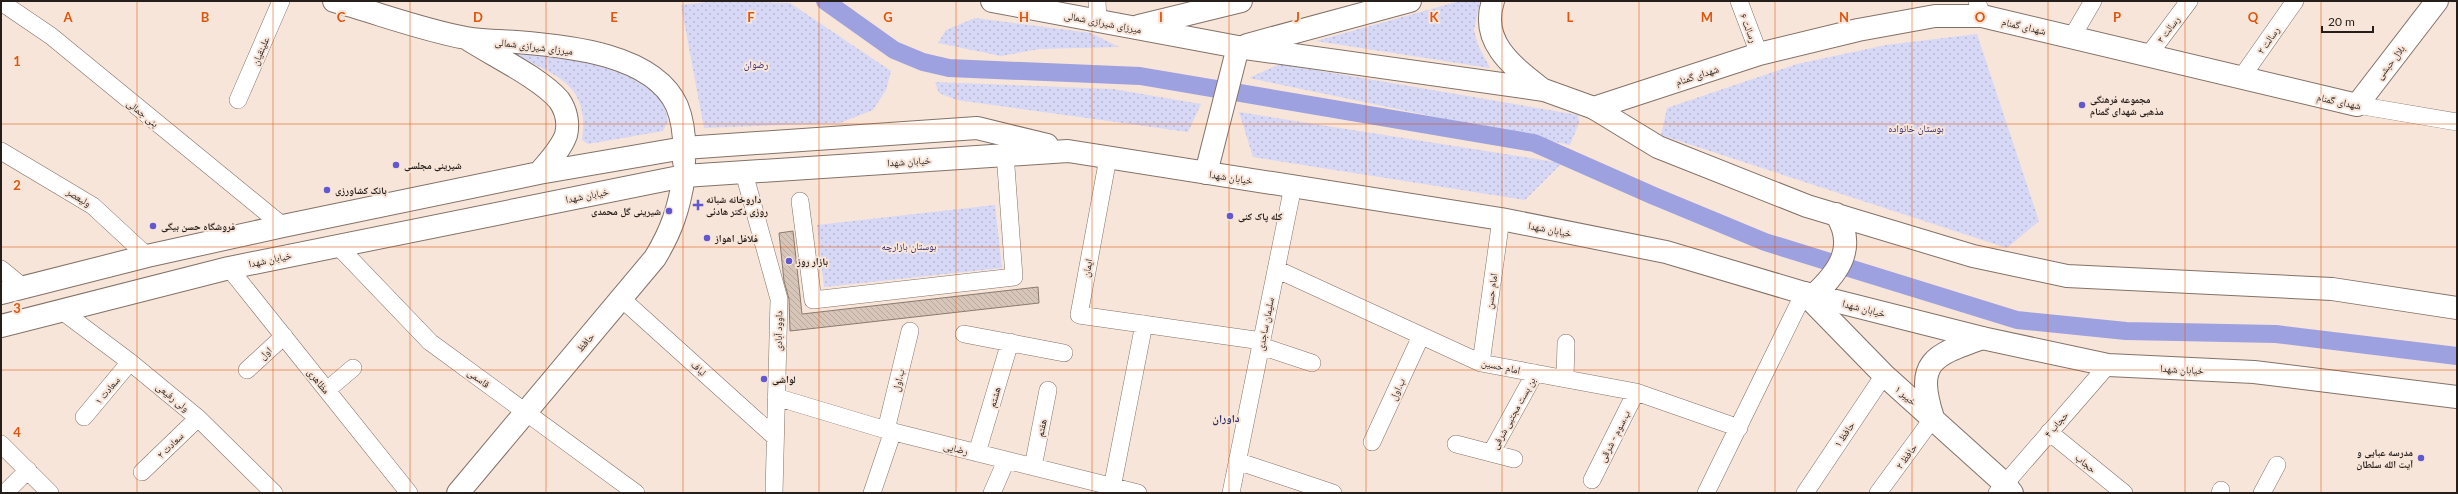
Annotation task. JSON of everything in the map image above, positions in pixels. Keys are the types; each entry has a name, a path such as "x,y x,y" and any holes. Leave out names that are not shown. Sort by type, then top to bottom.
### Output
{"main road":[{"name":"میرزای شیرازی شمالی","path":"334,1 466,38 543,44 591,53 631,64 659,81 669,92 681,118 684,148 684,176"},
{"name":"میرزای شیرازی شمالی","path":"992,1 1098,11 1133,27 1238,47"},
{"path":"1238,47 1357,8 1410,1"},
{"path":"1493,1 1490,25 1494,41 1501,54 1544,90"},
{"name":"بلال حبشی","path":"2357,105 2437,1"},
{"path":"1133,27 1231,2"},
{"name":"شهدای گمنام","path":"1594,108 1759,54 1858,30 1979,9 2072,37 2147,57 2357,105"},
{"path":"466,38 541,85 559,101 567,117 566,135 557,151 539,173"},
{"path":"1238,47 1544,90 1594,108 1658,147 1807,206 1973,256 2067,276 2332,289 2457,308"},
{"path":"1206,173 1234,68 1238,47"},
{"path":"1,293 148,256 284,226 539,173 684,148 977,128 1005,144"},
{"name":"خیابان شهدا","path":"1,326 229,268 684,176 744,173 1005,144 1068,151 1501,219 1666,252 1809,294 1982,338 2108,365 2254,372 2457,397"},
{"path":"742,145 744,173"},
{"name":"حافظ","path":"458,493 622,299 665,241 679,209 684,176"},
{"path":"1809,294 1835,272 1844,253 1846,240 1844,227 1836,214"},
{"name":"خیبر ۱","path":"1809,294 1884,375 1933,418 2005,490"},
{"path":"1933,418 1925,393 1925,379 1929,367 1938,356 1949,350 1982,338"}],"street":[{"name":"علینقیان","path":"238,100 281,1"},
{"name":"رسالت ۶","path":"1739,1 1759,54"},
{"path":"2072,37 2093,1"},
{"name":"رسالت ۳","path":"2147,57 2189,1"},
{"name":"رسالت ۲","path":"2241,78 2295,1"},
{"name":"بنی جمالی","path":"1,2 51,36 126,100 284,226"},
{"name":"شهدای گمنام","path":"2357,105 2457,122"},
{"path":"800,202 813,300 1014,276 1005,144"},
{"name":"ولیعصر","path":"1,151 93,206 148,256"},
{"name":"ایمان","path":"1108,158 1079,314 1261,344 1312,363"},
{"name":"داوود آبادی","path":"744,173 779,299 774,493"},
{"name":"سلیمان ساجدی","path":"1231,493 1293,186"},
{"name":"امام حسن","path":"1481,363 1501,219"},
{"name":"قاسمی","path":"337,245 430,342 636,493"},
{"name":"مظاهری","path":"229,268 409,493"},
{"path":"1,269 23,287"},
{"name":"امام حسین","path":"1276,269 1481,363 1636,392 1739,428"},
{"path":"1706,493 1809,294"},
{"name":"لباف","path":"622,299 775,438"},
{"name":"ولی رفیعی","path":"62,311 130,362 198,418 274,493"},
{"path":"1113,490 1144,324"},
{"name":"ب.اول","path":"872,493 889,431 910,331"},
{"path":"964,334 1064,352"},
{"name":"اول","path":"247,370 284,336"},
{"name":"ب.اول","path":"1372,442 1421,336"},
{"name":"هشتم","path":"977,453 1010,342"},
{"path":"1565,379 1566,343"},
{"name":"سعادت ۱","path":"84,417 130,362"},
{"name":"حجاب ۴","path":"2005,490 2049,432 2108,365"},
{"path":"327,390 353,368"},
{"name":"بن بست مجتبی شرفی","path":"1491,453 1535,373"},
{"name":"حافظ ۱","path":"1805,493 1884,375"},
{"name":"هفتم","path":"1033,467 1048,390"},
{"name":"ب.سوم - شرقی","path":"1592,480 1636,392"},
{"name":"رضایی","path":"776,397 889,431 1033,467 1113,490 1138,493"},
{"name":"سعادت ۲","path":"142,472 198,418"},
{"name":"حافظ ۲","path":"1878,493 1933,418"},
{"name":"حجاب","path":"2049,432 2124,493"},
{"path":"1,444 50,493"},
{"path":"1456,444 1514,459"},
{"path":"992,493 1006,461"},
{"path":"1238,461 1333,493"},
{"path":"2262,493 2277,465"},
{"path":"5,493 28,470"}],"green space":[{"name":"رضوان","path":"717,1 790,3 891,71 886,90 873,110 840,123 704,128 681,5"},
{"path":"1460,1 1480,1 1474,30 1478,45 1490,68 1316,41"},
{"path":"975,18 1091,33 1119,47 1040,49 1001,56 938,43 946,30"},
{"name":"بوستان خانواده","path":"1977,34 2039,221 2007,248 1661,135 1667,108 1797,64 1886,45"},
{"path":"516,53 619,61 663,100 668,121 663,131 588,144 582,140 583,122 581,108 576,96 569,86 547,71 519,57"},
{"path":"1280,64 1578,115 1579,123 1570,145 1249,78"},
{"path":"935,82 1113,89 1201,104 1188,132 957,100 939,93"},
{"path":"1239,112 1562,163 1525,200 1253,157"},
{"name":"بوستان بازارچه","path":"995,205 1002,268 824,287 817,225"}],"building":[{"name":"بازار روز","path":"793,231 802,314 1038,287 1039,303 790,331 789,299 784,281 779,233"}],"waterway":[{"path":"825,1 894,50 923,62 949,68 1140,76 1534,143 1654,196 1765,242 2017,320 2126,331 2276,334 2457,356"}],"place":[{"name":"مجموعه فرهنگی مذهبی شهدای گمنام","path":"2082,105"},
{"name":"شیرینی مجلسی","path":"396,165"},
{"name":"بانک کشاورزی","path":"327,190"},
{"name":"داروخانه شبانه روزی دکتر هادئی","path":"698,205"},
{"name":"شیرینی گل محمدی","path":"669,211"},
{"name":"کله پاک کنی","path":"1230,216"},
{"name":"فروشگاه حسن بیگی","path":"153,226"},
{"name":"فلافل اهواز","path":"707,238"},
{"name":"بازار روز","path":"789,261"},
{"name":"لواشی","path":"764,379"},
{"name":"مدرسه عبایی و آیت الله سلطان","path":"2421,458"}],"district":[{"name":"داوران","path":"1226,418"}]}
